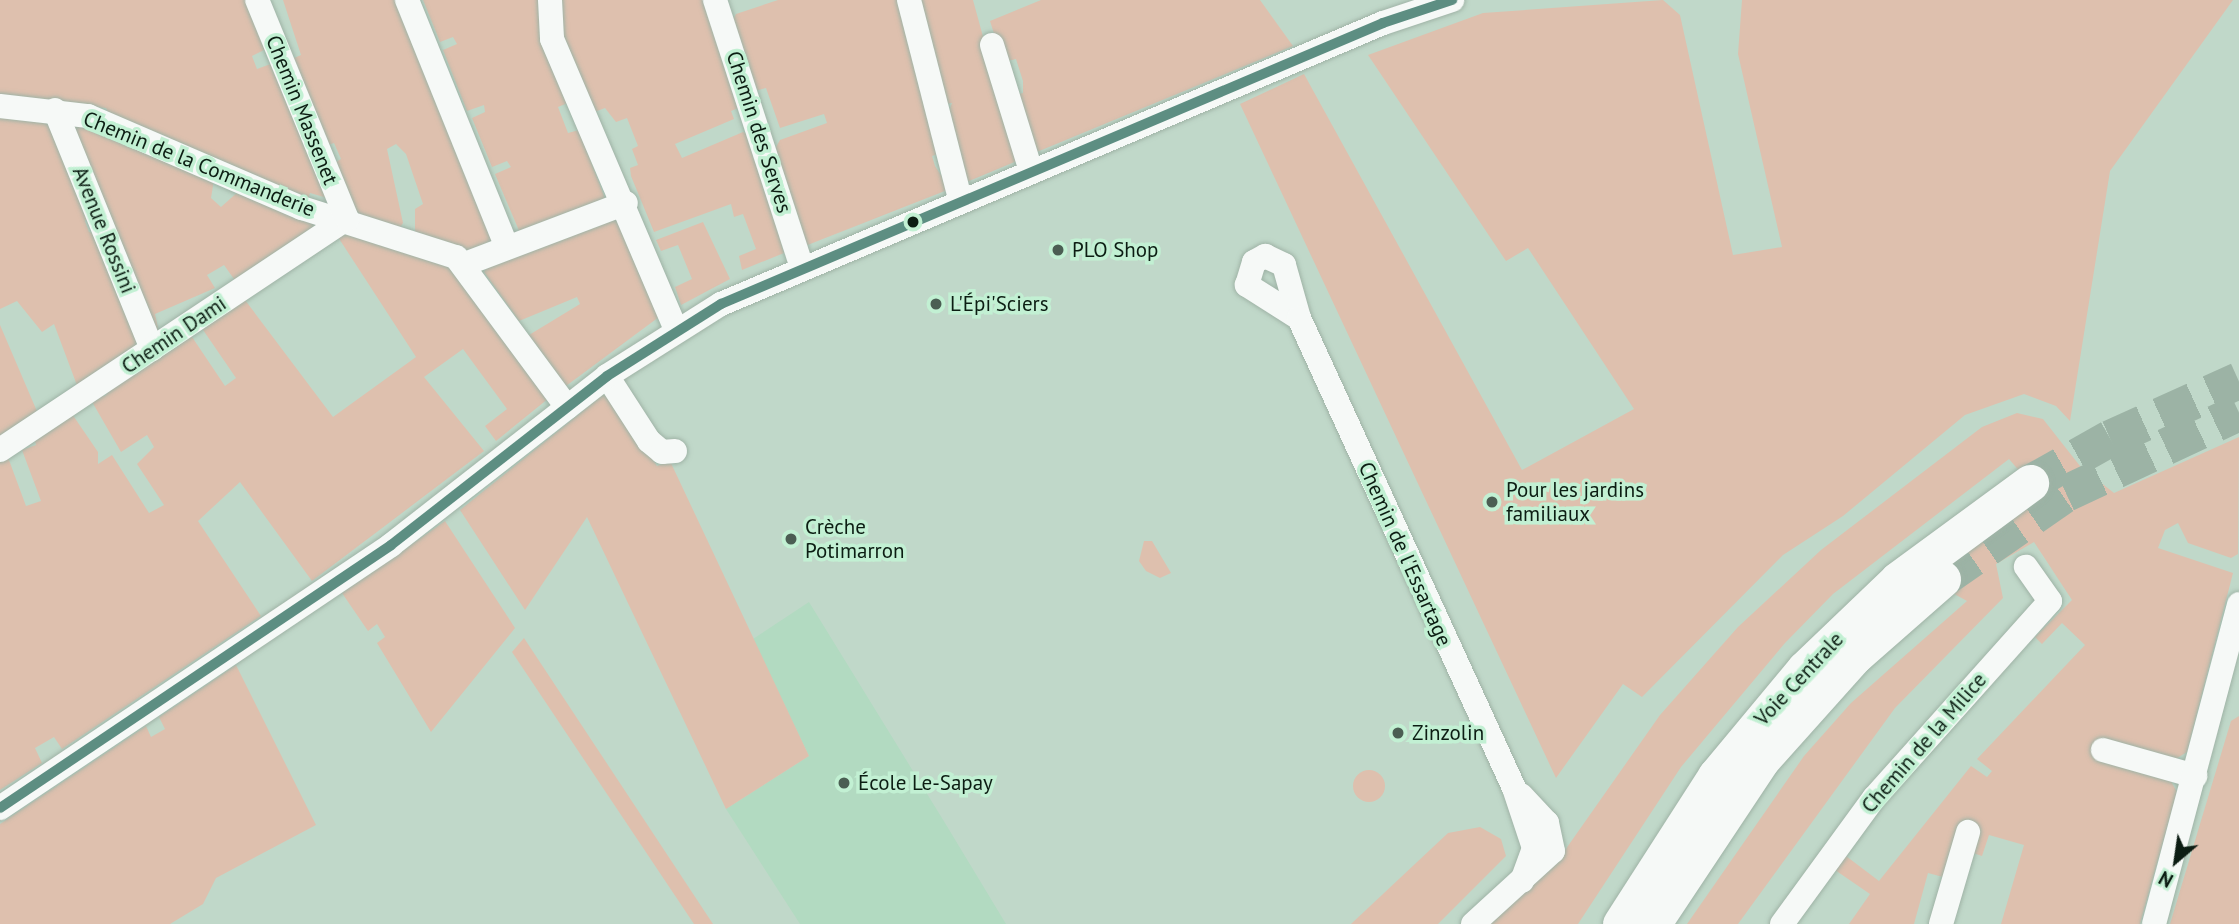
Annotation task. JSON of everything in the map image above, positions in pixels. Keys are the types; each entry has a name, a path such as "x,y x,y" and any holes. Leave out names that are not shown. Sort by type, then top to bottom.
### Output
{"highway":[{"name":"Voie Centrale","path":"1622,924 1663,852 1745,738 1879,597 2030,483"},
{"name":"Voie Centrale","path":"1652,924 1761,760 1854,656 1942,579"},
{"path":"1600,924 1686,798 1758,711 1879,597"},
{"path":"1667,924 1761,760"}],"street":[{"name":"Chemin Massenet","path":"257,0 347,219"},
{"path":"407,0 507,247"},
{"path":"550,0 552,39 612,185 626,203 676,330"},
{"name":"Chemin des Serves","path":"715,0 802,265"},
{"path":"909,0 960,199"},
{"path":"0,808 391,545 607,376 676,330 802,265 1031,171 1420,5 1452,0"},
{"path":"992,45 1031,171"},
{"name":"Chemin de la Commanderie","path":"0,106 55,110 88,116 279,199 435,246 465,264 567,407"},
{"name":"Avenue Rossini","path":"55,110 152,349"},
{"path":"465,264 626,203"},
{"name":"Chemin Dami","path":"0,450 347,219"},
{"name":"Chemin de l'Essartage","path":"1299,318 1514,788 1534,848 1522,881 1472,924"},
{"path":"607,376 649,441 662,452 676,451"},
{"name":"Chemin de la Milice","path":"1782,924 1874,799 2050,601 2026,567"},
{"path":"2154,924 2195,776 2228,690 2239,604"},
{"path":"2104,750 2195,776"},
{"path":"1941,924 1968,832"}],"shaded area":[{"path":"0,0 251,0 270,47 252,56 257,69 276,62 331,199 310,193 308,200 113,121 106,108 0,99"},
{"path":"283,0 398,0 495,234 491,242 465,252 415,233 415,209 423,204 406,154 396,144 387,149 403,223 399,229 355,213 331,165 341,159 334,143 322,147 292,59 301,55"},
{"path":"423,0 541,0 570,102 558,107 568,133 579,130 606,201 520,233 495,174 511,167 507,161 492,167 472,118 485,112 484,105 467,111 443,50 457,44 453,37 440,42"},
{"path":"559,0 708,0 743,106 731,111 734,119 675,144 682,158 743,132 751,135 784,253 742,270 739,256 756,249 743,214 734,217 731,204 654,232 631,176 630,168 638,165 632,149 638,146 627,118 616,122 605,108 592,113 561,31"},
{"path":"778,0 902,0 940,153 932,156 935,166 950,189 805,246 773,152 780,140 827,123 824,114 780,128 766,88 755,91 731,23 736,14"},
{"path":"915,0 973,0 1017,161 962,184 946,119 952,103 944,104"},
{"path":"1041,0 1260,0 1293,46 1032,154 1013,95 1023,93 1023,81 1016,59 1003,62 990,21"},
{"path":"1663,0 1680,15 1733,255 1782,247 1738,54 1742,0 2233,0 2110,171 2070,421 2056,406 2024,394 1965,415 1843,516 1783,555 1642,697 1623,684 1556,778 1240,104 1304,74 1522,470 1634,409 1528,248 1506,261 1368,55 1483,13"},
{"path":"0,114 55,125 90,212 85,221 89,232 99,234 131,315 138,351 78,388 54,324 42,332 17,301 0,309"},
{"path":"70,117 214,180 211,198 221,207 239,191 321,220 321,230 239,286 224,265 207,275 215,288 155,314 160,337"},
{"path":"623,214 663,314 566,386 529,335 580,304 577,297 519,321 484,272 490,261"},
{"path":"703,222 730,279 681,305 675,287 692,279 678,245 661,251 656,240"},
{"path":"346,230 444,258 549,398 496,441 485,426 507,409 463,349 424,377 484,451 312,581 240,482 198,521 261,616 62,749 54,737 35,748 42,763 0,790 0,456 6,452 26,506 41,501 22,450 36,445 33,434 70,411 98,452 98,464 112,455 149,513 164,505 137,464 154,447 147,435 121,452 91,400 95,393 105,396 120,378 188,331 225,386 236,378 199,324 242,296 333,417 416,357 336,234"},
{"path":"0,325 39,416 0,443"},
{"path":"609,390 657,466 670,461 809,756 726,809 587,517 525,610 460,510"},
{"path":"2017,413 2043,419 2080,466 2114,493 2239,437 2238,554 2231,558 2188,543 2178,523 2165,530 2158,548 2233,573 2187,752 2171,762 2168,776 2177,792 2140,924 2001,924 2024,845 1989,835 1982,856 1973,853 1943,877 1928,873 1914,924 1849,924 1870,894 1835,870 1846,856 1879,881 1971,766 1987,777 1992,771 1977,759 2085,645 2062,623 2042,644 2035,637 2072,600 2034,542 1996,564 2003,598 1895,708 1738,924 1687,924 1804,756 1851,703 1967,601 1949,591 1939,564 2021,473 2009,459 1833,594 1785,643 1681,767 1578,924 1485,924 1556,863 1660,715 1738,627 1821,550 1982,427"},
{"path":"445,521 515,628 431,732 377,643 385,637 377,624 368,631 342,593"},
{"path":"1144,541 1152,541 1171,573 1160,578 1146,571 1139,561"},
{"name":"École Le-Sapay","path":"809,602 1006,924 800,924 726,809 809,756 753,639"},
{"path":"524,638 713,924 694,924 512,652"},
{"path":"236,665 316,825 216,878 203,904 170,924 0,924 0,824 146,726 151,737 165,729 159,717"},
{"path":"2239,716 2239,924 2170,924 2231,721"},
{"path":"1369,770 1380,775 1385,786 1380,797 1369,802 1358,797 1353,786 1358,775"},
{"path":"1480,827 1501,839 1506,856 1438,924 1351,924 1448,833"}],"tunnel":[{"path":"2030,483 2110,438 2239,380"},
{"path":"1942,579 2066,493 2239,412"}],"transit line":[{"path":"0,808 391,545 607,376 721,304 1383,23 1452,0"}],"place":[{"name":"PLO Shop","path":"1058,250"},
{"name":"L'Épi'Sciers","path":"936,304"},
{"name":"Pour les jardins familiaux","path":"1492,502"},
{"name":"Crèche Potimarron","path":"791,539"},
{"name":"Zinzolin","path":"1398,733"},
{"name":"École Le-Sapay","path":"844,783"}]}
